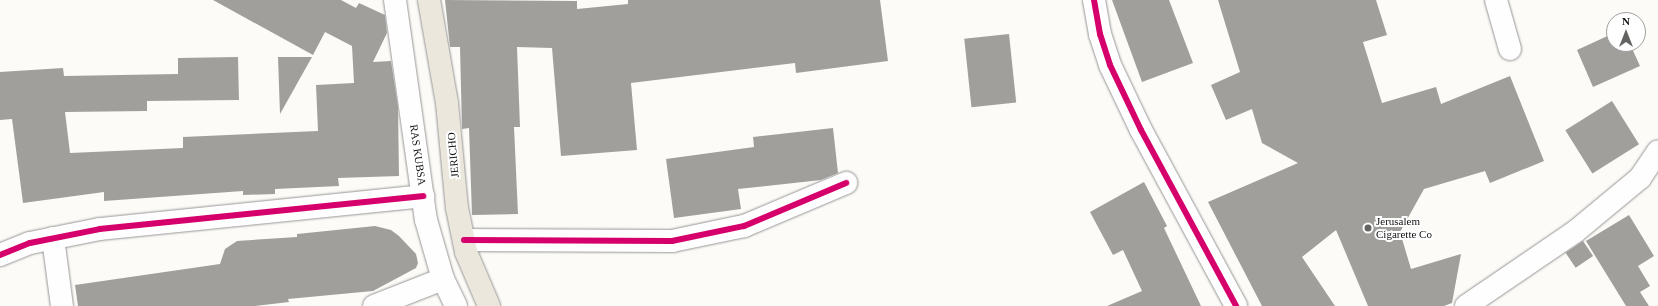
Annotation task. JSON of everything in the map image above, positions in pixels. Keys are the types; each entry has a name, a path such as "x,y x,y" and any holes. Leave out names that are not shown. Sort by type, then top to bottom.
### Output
{"main road":[{"name":"JERICHO","path":"430,2 447,104 457,208 464,240 489,306"}],"street":[{"name":"RAS KUBSA","path":"395,0 423,196 443,279 456,306"},
{"path":"1094,0 1100,34 1114,73 1141,130 1236,306"},
{"path":"1496,0 1510,49"},
{"path":"1466,306 1576,231 1640,178 1658,151"},
{"path":"464,240 672,241 744,226 846,183"},
{"path":"0,255 53,238 100,229 423,196"},
{"path":"53,238 62,306"},
{"path":"374,306 443,279"}],"building":[{"path":"213,0 341,0 356,8 359,3 385,15 387,33 373,62 391,61 398,107 399,176 338,178 339,186 275,189 275,194 243,195 243,191 104,201 104,192 23,203 12,119 0,120 0,72 63,68 64,76 178,74 178,58 238,57 239,100 147,101 147,111 65,112 70,153 183,148 183,137 318,131 316,85 354,83 352,46 325,32 313,55"},
{"path":"445,0 577,1 577,9 628,4 628,0 880,0 888,61 796,73 795,63 631,83 637,150 561,156 552,48 517,47 520,127 514,127 518,214 472,215 469,128 462,129 460,47 450,47"},
{"path":"1112,0 1169,0 1193,63 1142,82"},
{"path":"1218,0 1376,0 1387,35 1363,42 1382,103 1436,87 1441,104 1510,76 1544,161 1490,183 1485,171 1424,189 1400,232 1411,269 1461,254 1452,303 1444,306 1368,306 1336,230 1302,257 1335,306 1262,306 1208,202 1298,163 1262,143 1252,109 1226,120 1211,85 1240,72"},
{"path":"1009,34 1016,103 971,107 964,39"},
{"path":"1606,37 1606,52 1634,52 1640,66 1593,87 1577,50"},
{"path":"278,57 312,57 280,114"},
{"path":"1612,101 1639,144 1592,173 1565,130"},
{"path":"833,128 838,173 821,180 738,189 741,209 674,218 666,159 754,147 753,137"},
{"path":"1144,182 1167,226 1164,228 1201,306 1107,306 1142,291 1123,250 1113,255 1090,212"},
{"path":"1629,215 1654,256 1638,266 1650,286 1640,292 1649,306 1626,306 1586,241"},
{"path":"375,226 391,230 399,236 416,254 418,263 416,268 373,291 288,299 289,302 255,306 78,306 75,285 220,264 225,249 237,241 297,237 297,234"},
{"path":"1583,241 1593,256 1576,268 1566,253"}],"cycle path":[{"path":"1094,0 1100,34 1110,65 1141,130 1236,306"},
{"path":"464,240 672,241 744,226 846,183"},
{"path":"0,255 30,243 100,229 423,196"}],"place":[{"name":"Jerusalem Cigarette Co","path":"1368,228"}]}
